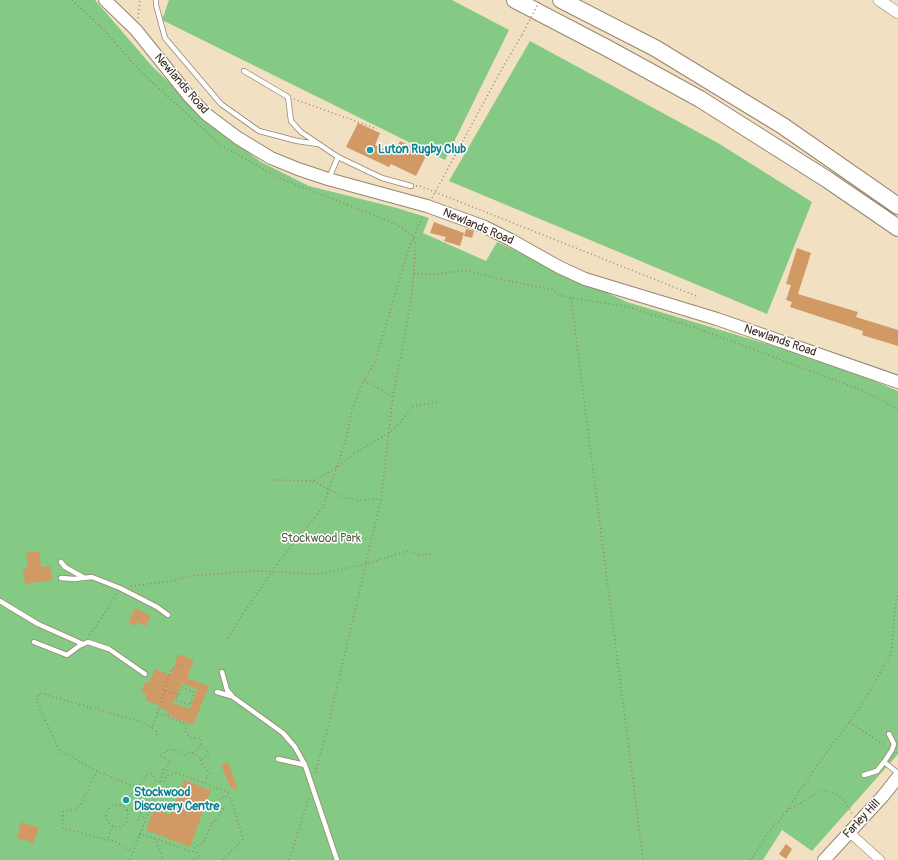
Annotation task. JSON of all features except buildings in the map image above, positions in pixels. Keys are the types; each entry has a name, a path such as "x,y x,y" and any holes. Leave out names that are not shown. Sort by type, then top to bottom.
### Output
{"highway":[{"path":"514,0 607,48 700,99 828,180 898,228"},
{"path":"561,0 655,48 783,126 898,206"}],"main road":[{"name":"Newlands Road","path":"105,0 136,30 189,96 206,114 238,138 272,158 328,179 427,206 485,227 559,267 584,278 717,319 898,382"},
{"name":"Farley Hill","path":"824,860 883,796 898,777"}],"street":[{"path":"880,0 898,13"},
{"path":"849,832 880,860"}],"lane":[{"path":"156,0 165,38 221,104 259,131 297,141 318,144"},
{"path":"244,71 288,97 291,121 301,132 318,144 338,157 382,178 411,186"},
{"path":"328,179 338,157"},
{"path":"61,562 65,567 83,577"},
{"path":"61,578 74,579 92,577 120,588 157,607 168,615"},
{"path":"0,601 38,624 83,644"},
{"path":"34,642 67,655 79,646 88,642 109,649 145,674"},
{"path":"222,672 227,690 233,697 283,733 295,747 305,765 337,860"},
{"path":"217,692 233,697"},
{"path":"864,775 877,771 892,750 894,744 889,734"},
{"path":"278,759 305,765"},
{"path":"884,762 898,773"}],"path":[{"path":"136,30 140,0"},
{"path":"228,638 278,563 323,508 346,440 352,409 364,380 375,362 408,251 427,206 540,0"},
{"path":"288,97 377,129"},
{"path":"411,186 420,186 699,297"},
{"path":"328,726 381,499 393,396 411,302 416,247 414,237 396,224 362,209"},
{"path":"414,273 433,275 464,270 553,290 559,295 571,298 624,306 690,326 861,390 898,409"},
{"path":"571,298 643,860"},
{"path":"364,380 393,396"},
{"path":"313,481 336,468 355,453 389,433 414,406 437,402"},
{"path":"274,480 313,481 343,497 357,500 381,499"},
{"path":"83,644 101,619 120,588 173,581 190,576 256,571 319,574 366,564 407,551 421,555 432,554"},
{"path":"750,860 768,833 786,812 815,768 859,709 892,654 896,601 898,593"},
{"path":"152,728 165,690 163,690 171,670 181,665"},
{"path":"182,687 194,692 190,705 176,700 178,695 182,687"},
{"path":"165,690 178,695"},
{"path":"139,793 136,791 137,788 88,767 69,755 60,752 36,701 40,693 145,723 156,730 158,735"},
{"path":"157,713 187,724 185,730 186,734 191,738 201,738 201,745 209,753 201,760"},
{"path":"849,722 883,744"},
{"path":"166,771 170,761 159,755 172,749 186,755 190,752 193,753 201,745"},
{"path":"193,753 201,760 201,763 210,773 206,777 207,778 204,783"},
{"path":"130,860 160,782 163,768 166,776 164,782"},
{"path":"97,770 80,804 75,808 64,812 63,828 115,841 133,852"},
{"path":"166,776 177,773 228,792 226,795 231,799 243,839 223,860"},
{"path":"137,788 147,775 151,774 155,780 160,782"},
{"path":"786,812 822,790 837,794 846,803 853,815 856,812"},
{"path":"120,805 127,810 128,818 122,826 113,826 109,823 107,818 109,809 112,806 120,805 131,795 139,793 154,797"},
{"path":"193,852 192,851 195,847 202,844 206,839 213,821 217,821 223,808 218,803 220,798 226,798 226,795"},
{"path":"127,810 140,807 142,808 139,820"},
{"path":"139,816 146,818"},
{"path":"107,840 113,826"},
{"path":"139,834 200,854 200,856 192,860"},
{"path":"154,838 164,860"}],"green space":[{"name":"Stockwood Park","path":"0,0 95,0 151,65 210,123 261,162 309,186 397,208 429,218 423,233 486,261 497,242 627,302 837,365 898,391 898,754 812,851 782,830 763,860 0,860"},
{"path":"169,0 452,0 509,30 445,160 162,20"},
{"path":"530,41 718,143 812,202 767,314 449,181"}],"place":[{"name":"Luton Rugby Club","path":"370,150"},
{"name":"Stockwood Discovery Centre","path":"126,800"}]}
